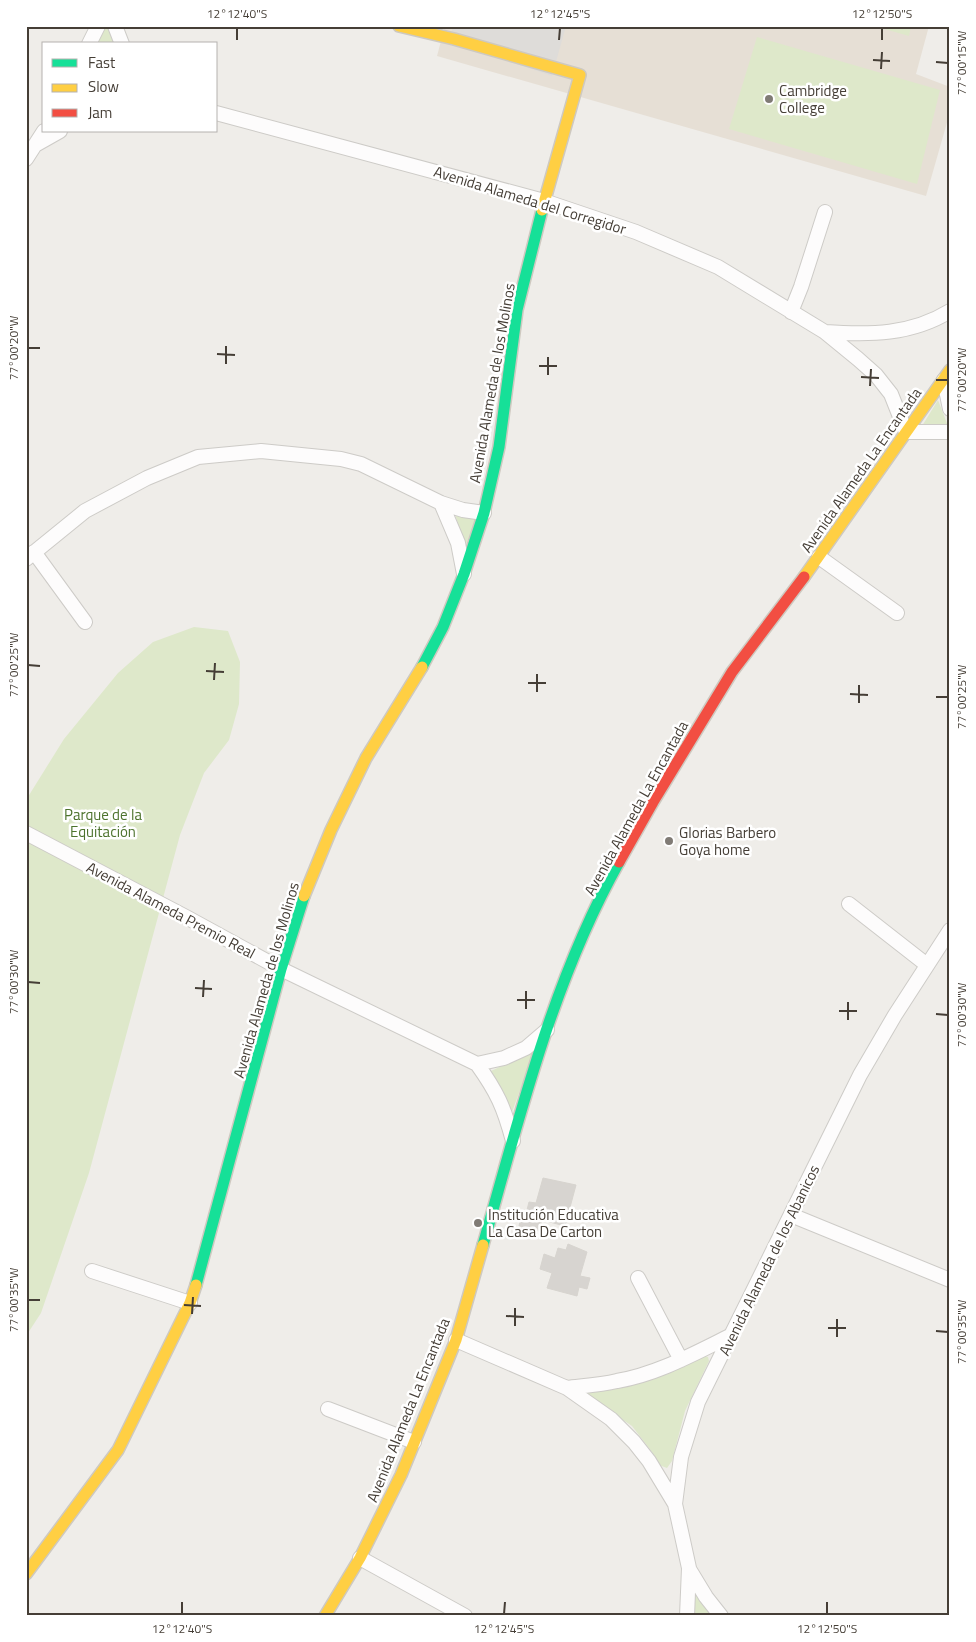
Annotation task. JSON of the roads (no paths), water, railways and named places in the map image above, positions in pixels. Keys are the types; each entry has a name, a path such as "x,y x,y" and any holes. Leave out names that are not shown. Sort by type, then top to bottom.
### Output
{"street":[{"path":"90,42 98,26"},
{"path":"115,26 121,42"},
{"name":"Avenida Alameda de los Molinos","path":"26,1574 118,1450 190,1303 201,1270 282,969 304,898 331,830 366,758 428,657 443,628 464,574 484,513 499,447 517,310 544,201 580,75 454,39 399,26"},
{"name":"Avenida Alameda del Corregidor","path":"218,114 544,201 636,232 718,267 825,332 876,375 891,394 906,432"},
{"path":"26,159 43,132"},
{"path":"36,144 58,132"},
{"path":"791,312 801,288 825,212"},
{"name":"Avenida Alameda del Corregidor","path":"825,332 860,335 889,333 920,326 950,312"},
{"path":"947,375 950,408"},
{"name":"Avenida Alameda La Encantada","path":"325,1616 360,1558 401,1475 456,1340 513,1140 547,1030 577,948 613,873 653,802 732,672 819,557 947,375"},
{"path":"906,432 950,432"},
{"path":"85,622 30,556 92,507 147,478 198,457 260,451 341,459 361,464 441,503 463,510 484,513"},
{"path":"441,503 458,544 464,574"},
{"path":"819,557 897,613"},
{"name":"Avenida Alameda Premio Real","path":"26,834 282,969 477,1064 493,1086 504,1109 513,1140"},
{"path":"849,904 927,965"},
{"name":"Avenida Alameda de los Abanicos","path":"687,1616 689,1568 675,1504 681,1457 698,1402 860,1075 950,930"},
{"path":"477,1064 504,1058 526,1048 547,1030"},
{"path":"791,1215 950,1280"},
{"path":"92,1271 190,1303"},
{"path":"638,1278 681,1360"},
{"path":"567,1388 618,1381 656,1370 732,1335"},
{"path":"456,1340 567,1388 611,1420 634,1442 675,1504"},
{"path":"328,1409 414,1442"},
{"path":"26,1560 42,1553"},
{"path":"360,1558 465,1616"},
{"path":"689,1568 706,1597 721,1616"}],"place":[{"name":"Cambridge College","path":"769,99"},
{"name":"Glorias Barbero Goya home","path":"669,841"},
{"name":"Institución Educativa La Casa De Carton","path":"478,1223"}],"park label":[{"name":"Parque de la Equitación","path":"103,822"}]}
